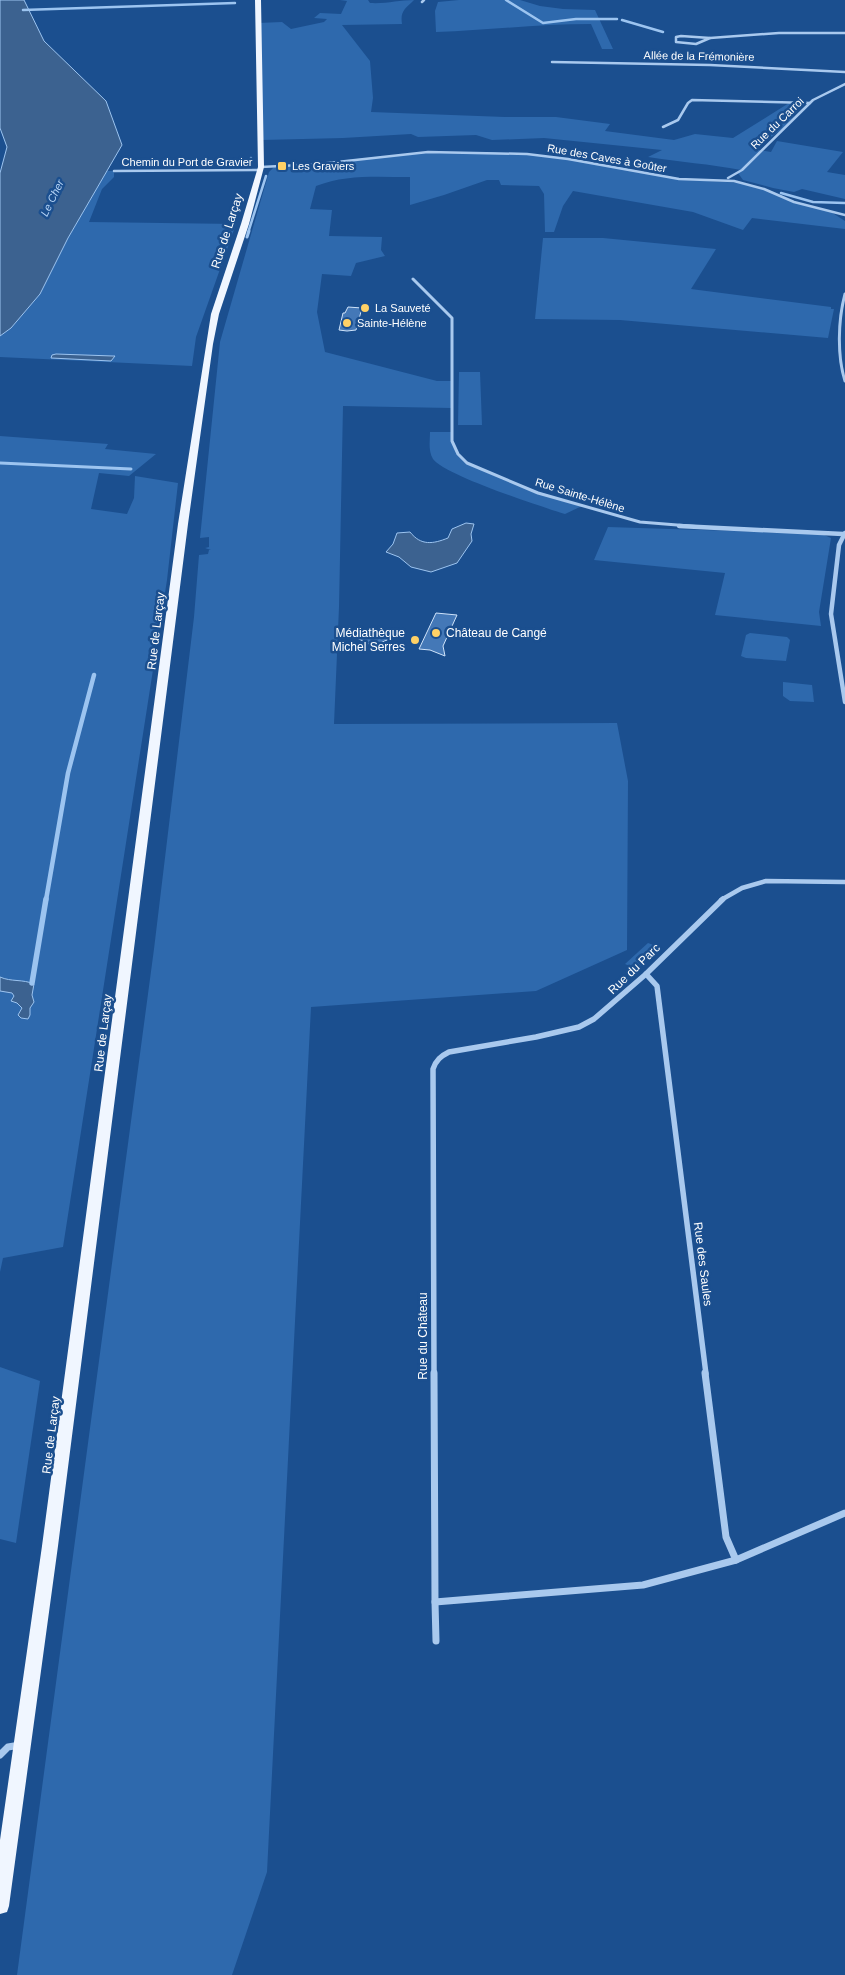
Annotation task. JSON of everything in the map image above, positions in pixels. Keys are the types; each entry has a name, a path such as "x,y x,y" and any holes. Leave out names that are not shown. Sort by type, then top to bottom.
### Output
{"main road":[{"name":"Rue de Larçay","path":"0,1906 23,1744 185,508 209,344 215,314 261,169 262,140 258,0"}],"street":[{"path":"710,38 696,44 676,42 676,37 681,36 710,38 779,33 845,33"},
{"name":"Allée de la Frémonière","path":"552,62 710,65 845,72"},
{"name":"Rue du Carroi","path":"725,179 742,170 810,103 845,84"},
{"path":"663,127 678,120 688,103 692,100 810,103"},
{"name":"Rue des Caves à Goûter","path":"261,169 428,152 511,153 563,158 679,179 706,181 725,179 764,189 794,202 845,215"},
{"name":"Chemin du Port de Gravier","path":"114,171 261,169"},
{"name":"Rue Sainte-Hélène","path":"413,279 452,318 452,441 458,454 467,463 538,493 640,522 672,526 844,533"},
{"path":"845,294 842,304 844,311 842,374 845,381"},
{"path":"844,533 839,545 831,614 844,685 845,702"},
{"name":"Rue du Parc","path":"433,1069 440,1056 449,1052 536,1038 578,1027 594,1019 646,974 718,902 742,888 766,881 845,882"},
{"name":"Rue des Saules","path":"646,974 657,986 726,1537 736,1560"},
{"name":"Rue du Château","path":"433,1069 436,1641"},
{"path":"435,1602 643,1585 736,1560 845,1512"},
{"path":"0,1755 8,1747 23,1744"}],"shaded area":[{"path":"340,0 368,0 370,3 376,3 414,0 403,13 402,24 342,25 370,61 373,98 371,112 556,117 610,124 605,131 674,140 695,134 733,138 789,103 802,106 784,128 753,149 771,152 777,141 843,152 827,172 845,175 845,199 802,189 794,192 743,180 738,173 741,170 648,157 662,150 544,138 492,140 476,135 418,137 411,134 262,140 258,23 282,22 291,29 324,22 327,19 314,18 320,13 341,14 347,1"},
{"path":"520,0 540,6 595,10 613,49 602,49 591,24 436,32 435,11 438,2"},
{"path":"428,152 491,152 558,157 689,180 744,183 794,202 831,212 845,221 845,229 752,218 743,230 693,212 573,191 563,206 554,232 545,232 544,194 539,186 501,185 499,180 487,180 410,205 410,177 350,178 316,186 310,209 332,210 329,236 382,237 381,250 385,256 356,263 351,276 322,274 317,312 325,352 437,381 451,381 451,408 343,406 339,607 334,724 617,723 628,781 627,950 536,991 311,1007 267,1872 232,1975 17,1975 154,949 194,617 199,555 208,554 209,550 211,550 205,548 209,547 209,537 200,538 220,342 269,172 274,167"},
{"path":"107,171 114,171 114,177 102,189 89,222 236,224 196,337 192,366 0,357 0,336 11,328 40,294 68,238"},
{"path":"543,238 603,238 716,249 691,289 831,307 831,309 834,309 828,338 620,320 535,319"},
{"path":"459,372 480,372 482,425 458,425"},
{"path":"430,432 452,432 454,447 467,463 513,483 582,506 565,514 494,490 455,473 441,466 431,456"},
{"path":"0,436 108,444 105,449 156,454 129,476 99,473 91,509 127,514 134,498 135,476 178,483 167,580 63,1247 3,1258 0,1272"},
{"path":"608,527 822,534 831,538 819,612 821,626 715,615 725,573 594,560"},
{"path":"750,633 787,637 790,640 786,661 741,656 746,635"},
{"path":"783,682 812,685 814,702 790,701 783,696"},
{"path":"648,943 659,947 637,969 625,964"},
{"path":"0,1367 40,1381 16,1543 0,1539"}],"water":[{"name":"Le Cher","path":"0,0 24,0 44,41 106,101 122,145 68,238 40,294 11,328 0,336 0,173 7,147 0,128"},
{"path":"52,355 115,356 111,361 51,358"},
{"path":"466,523 474,524 471,534 472,541 457,563 431,572 411,567 399,557 386,552 393,544 397,533 410,532 414,537 423,542 437,542 448,538 452,529"},
{"path":"0,977 34,984 32,995 34,1002 30,1008 28,1019 21,1018 18,1015 22,1008 17,1003 11,1001 14,996 12,993 0,991"}],"building":[{"name":"Sainte-Hélène","path":"348,307 362,308 356,330 339,330 343,313 345,313"},
{"path":"436,613 457,615 443,646 445,656 430,650 419,649"},
{"path":"376,631 401,634 373,646 355,637"}],"waterway":[{"path":"506,0 543,23 576,19 617,19"},
{"path":"23,10 235,3"},
{"path":"622,20 663,32"},
{"path":"250,167 251,158"},
{"path":"248,233 266,176"},
{"path":"781,193 813,202 845,203"},
{"path":"247,237 249,231"},
{"path":"0,463 131,469"},
{"path":"46,900 68,773 94,675"},
{"path":"32,983 46,899"}],"place":[{"name":"Les Graviers","path":"282,166"},
{"name":"La Sauveté","path":"365,308"},
{"name":"Sainte-Hélène","path":"347,323"},
{"name":"Château de Cangé","path":"436,633"},
{"name":"Médiathèque Michel Serres","path":"415,640"}]}
